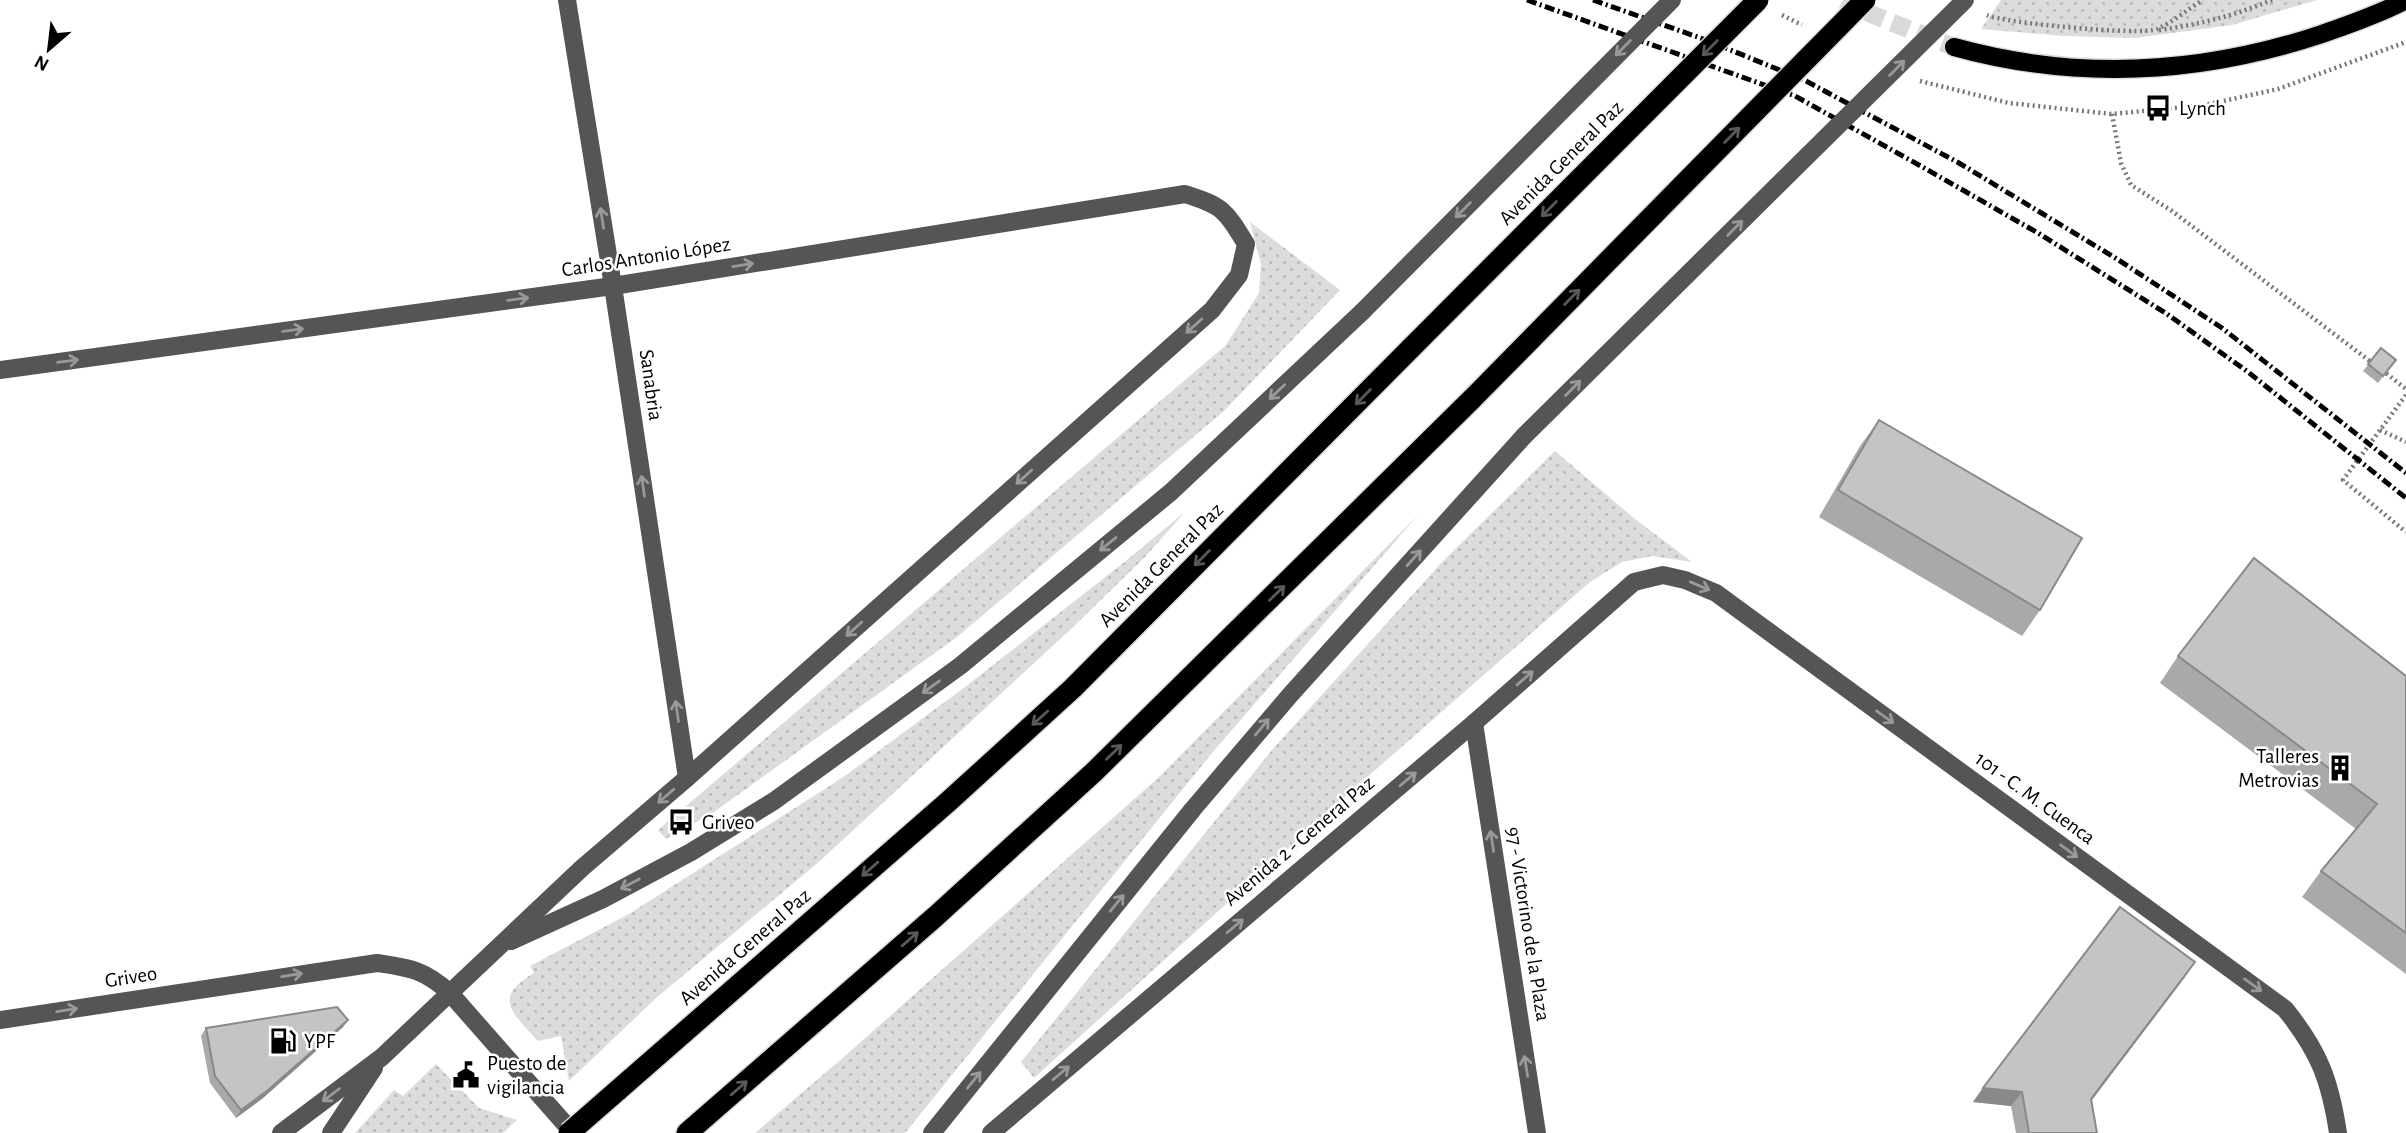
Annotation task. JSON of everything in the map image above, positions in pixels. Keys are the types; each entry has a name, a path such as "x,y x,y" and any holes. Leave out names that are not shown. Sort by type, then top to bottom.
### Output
{"highway":[{"name":"Avenida General Paz","path":"571,1133 1073,688 1758,0"},
{"path":"687,1133 936,916 1094,772 1472,398 1865,0"}],"main road":[{"path":"1954,47 2030,64 2112,70 2161,69 2228,60 2282,47 2405,2"}],"street":[{"name":"Sanabria","path":"567,0 687,778"},
{"name":"Avenida General Paz","path":"495,948 603,899 691,852 774,802 960,666 1171,492 1362,312 1671,0"},
{"path":"932,1133 1290,694 1524,436 1965,0"},
{"name":"Carlos Antonio López","path":"0,370 613,286 1185,194 1216,204 1231,219 1246,244 1238,275"},
{"name":"Avenida General Paz","path":"281,1133 382,1057 582,868 687,778 1212,310 1238,275"},
{"name":"101 - C. M. Cuenca","path":"1634,582 1663,575 1685,580 1716,593 2285,1009 2306,1035 2323,1069 2338,1133"},
{"name":"Avenida 2 - General Paz","path":"991,1133 1474,723 1634,582"},
{"name":"97 - Victorino de la Plaza","path":"1474,723 1536,1133"},
{"name":"Griveo","path":"0,1020 377,963 411,968 432,977 449,992 571,1133"},
{"path":"331,1133 382,1057"}],"path":[{"path":"2155,30 2203,0"},
{"path":"1983,14 1993,18 2038,23 2115,30 2155,30 2186,27 2245,11 2272,0"},
{"path":"2406,42 2278,89 2205,105 2112,114 2121,163 2131,185 2172,211 2406,389"},
{"path":"2406,395 2343,480 2406,532"},
{"path":"2380,429 2406,442"}],"shaded area":[{"path":"2001,0 2317,0 2232,25 2135,38 2063,36 1981,29"},
{"path":"1250,222 1340,290 1224,411 957,637 714,812 666,839 658,830 1226,345 1259,293 1261,264"},
{"path":"1555,451 1635,519 1692,562 1652,556 1622,562 1590,582 1341,800 1034,1078 1021,1062 1272,750 1443,561"},
{"path":"1185,512 1146,556 1072,628 821,860 655,999 569,1081 561,1036 538,1041 514,1014 511,1006 513,990 534,973 530,966 629,914 842,778 965,687"},
{"path":"1418,515 1212,753 905,1133 755,1133 1158,778"},
{"path":"436,1064 479,1108 517,1120 503,1133 355,1133 394,1090 403,1096"}],"building":[{"path":"2381,348 2396,360 2383,376 2368,364"},
{"path":"1879,420 2082,538 2040,610 1838,490"},
{"name":"Talleres Metrovias","path":"2254,558 2406,676 2406,933 2321,871 2377,804 2178,656"},
{"path":"2120,907 2195,962 2091,1099 2097,1133 2029,1133 2022,1092 1983,1088"},
{"path":"337,1007 348,1020 241,1110 215,1076 206,1028"}],"tunnel":[{"path":"1843,0 1873,15 1954,47"}],"railway":[{"path":"1527,0 1795,96 1919,165 2038,233 2167,314 2248,372 2406,498"},
{"path":"1593,0 1706,40 1804,80 1959,163 2117,259 2222,328 2406,473"}],"place":[{"name":"Lynch","path":"2158,108"},
{"name":"Talleres Metrovias","path":"2340,768"},
{"name":"Griveo","path":"681,822"},
{"name":"YPF","path":"283,1041"},
{"name":"Puesto de vigilancia","path":"466,1075"}]}
